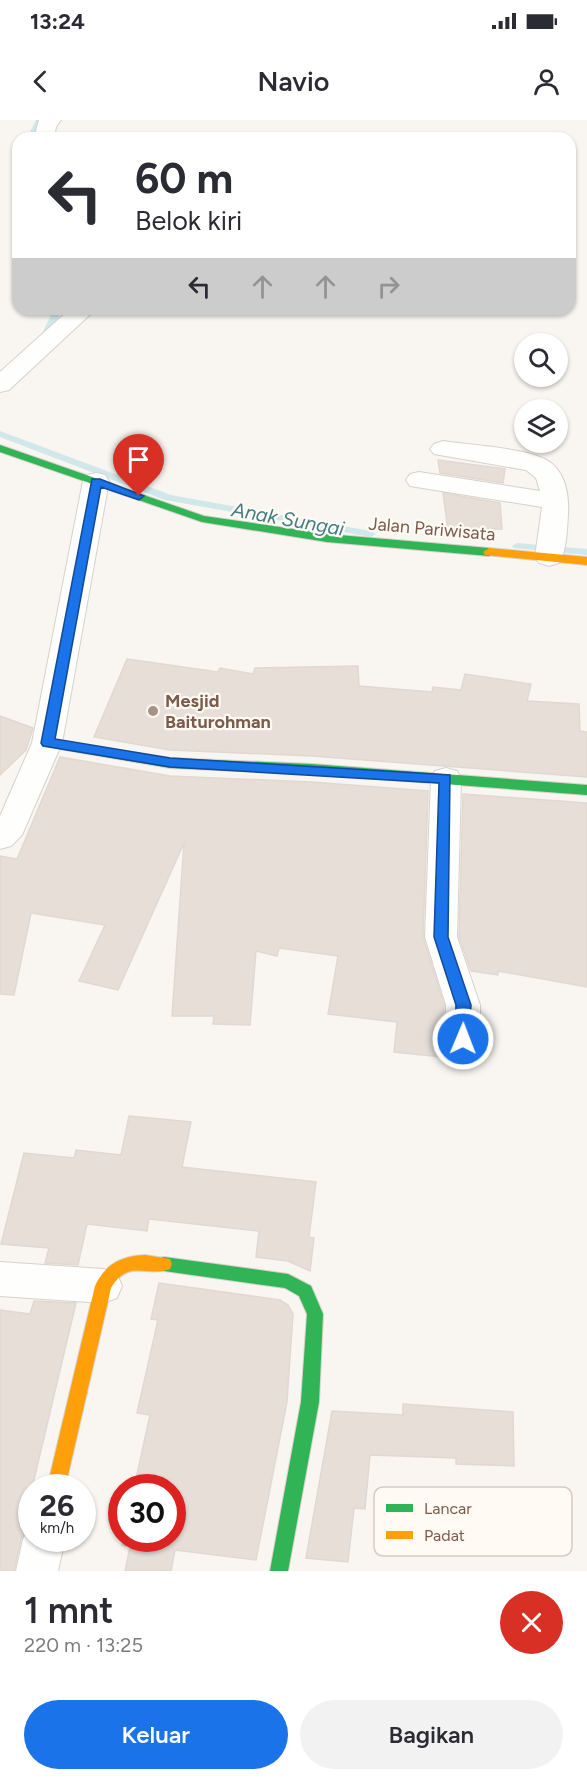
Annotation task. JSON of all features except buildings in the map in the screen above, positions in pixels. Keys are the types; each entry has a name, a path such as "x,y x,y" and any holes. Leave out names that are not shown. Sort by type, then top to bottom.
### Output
{"street":[{"path":"0,385 77,315"},
{"name":"Jalan Pariwisata","path":"0,448 202,519 242,527 327,538 587,561"},
{"path":"443,449 537,464 549,476 555,501 555,524 549,556"},
{"path":"419,480 555,501"},
{"path":"0,838 11,827 47,743 96,481"},
{"path":"47,743 170,763 446,779 587,790"},
{"path":"446,779 441,937 463,1005 463,1039"},
{"path":"59,1474 103,1286 109,1276 122,1265 140,1261 282,1279 300,1287 309,1296 315,1314 310,1402 279,1571"},
{"path":"0,1279 103,1286"},
{"path":"37,1571 41,1552"}],"waterway":[{"name":"Anak Sungai","path":"34,132 40,120"},
{"name":"Anak Sungai","path":"39,342 45,337 55,315"},
{"name":"Anak Sungai","path":"0,434 169,498 371,534"},
{"name":"Anak Sungai","path":"517,546 587,552"}],"traffic: fast":[{"path":"0,448 202,519 327,538 489,552"},
{"path":"47,743 170,763 312,769 587,790"},
{"path":"164,1264 288,1281 305,1291 315,1314 310,1402 279,1571"}],"traffic: slow":[{"path":"489,552 587,561"},
{"path":"59,1474 103,1286 109,1277 122,1266 145,1262 164,1264"}],"place":[{"name":"Mesjid Baiturohman","path":"153,711"}],"route":[{"path":"139,496 96,481 47,743 170,763 312,769 446,779 441,937 463,1005 463,1039"}]}
